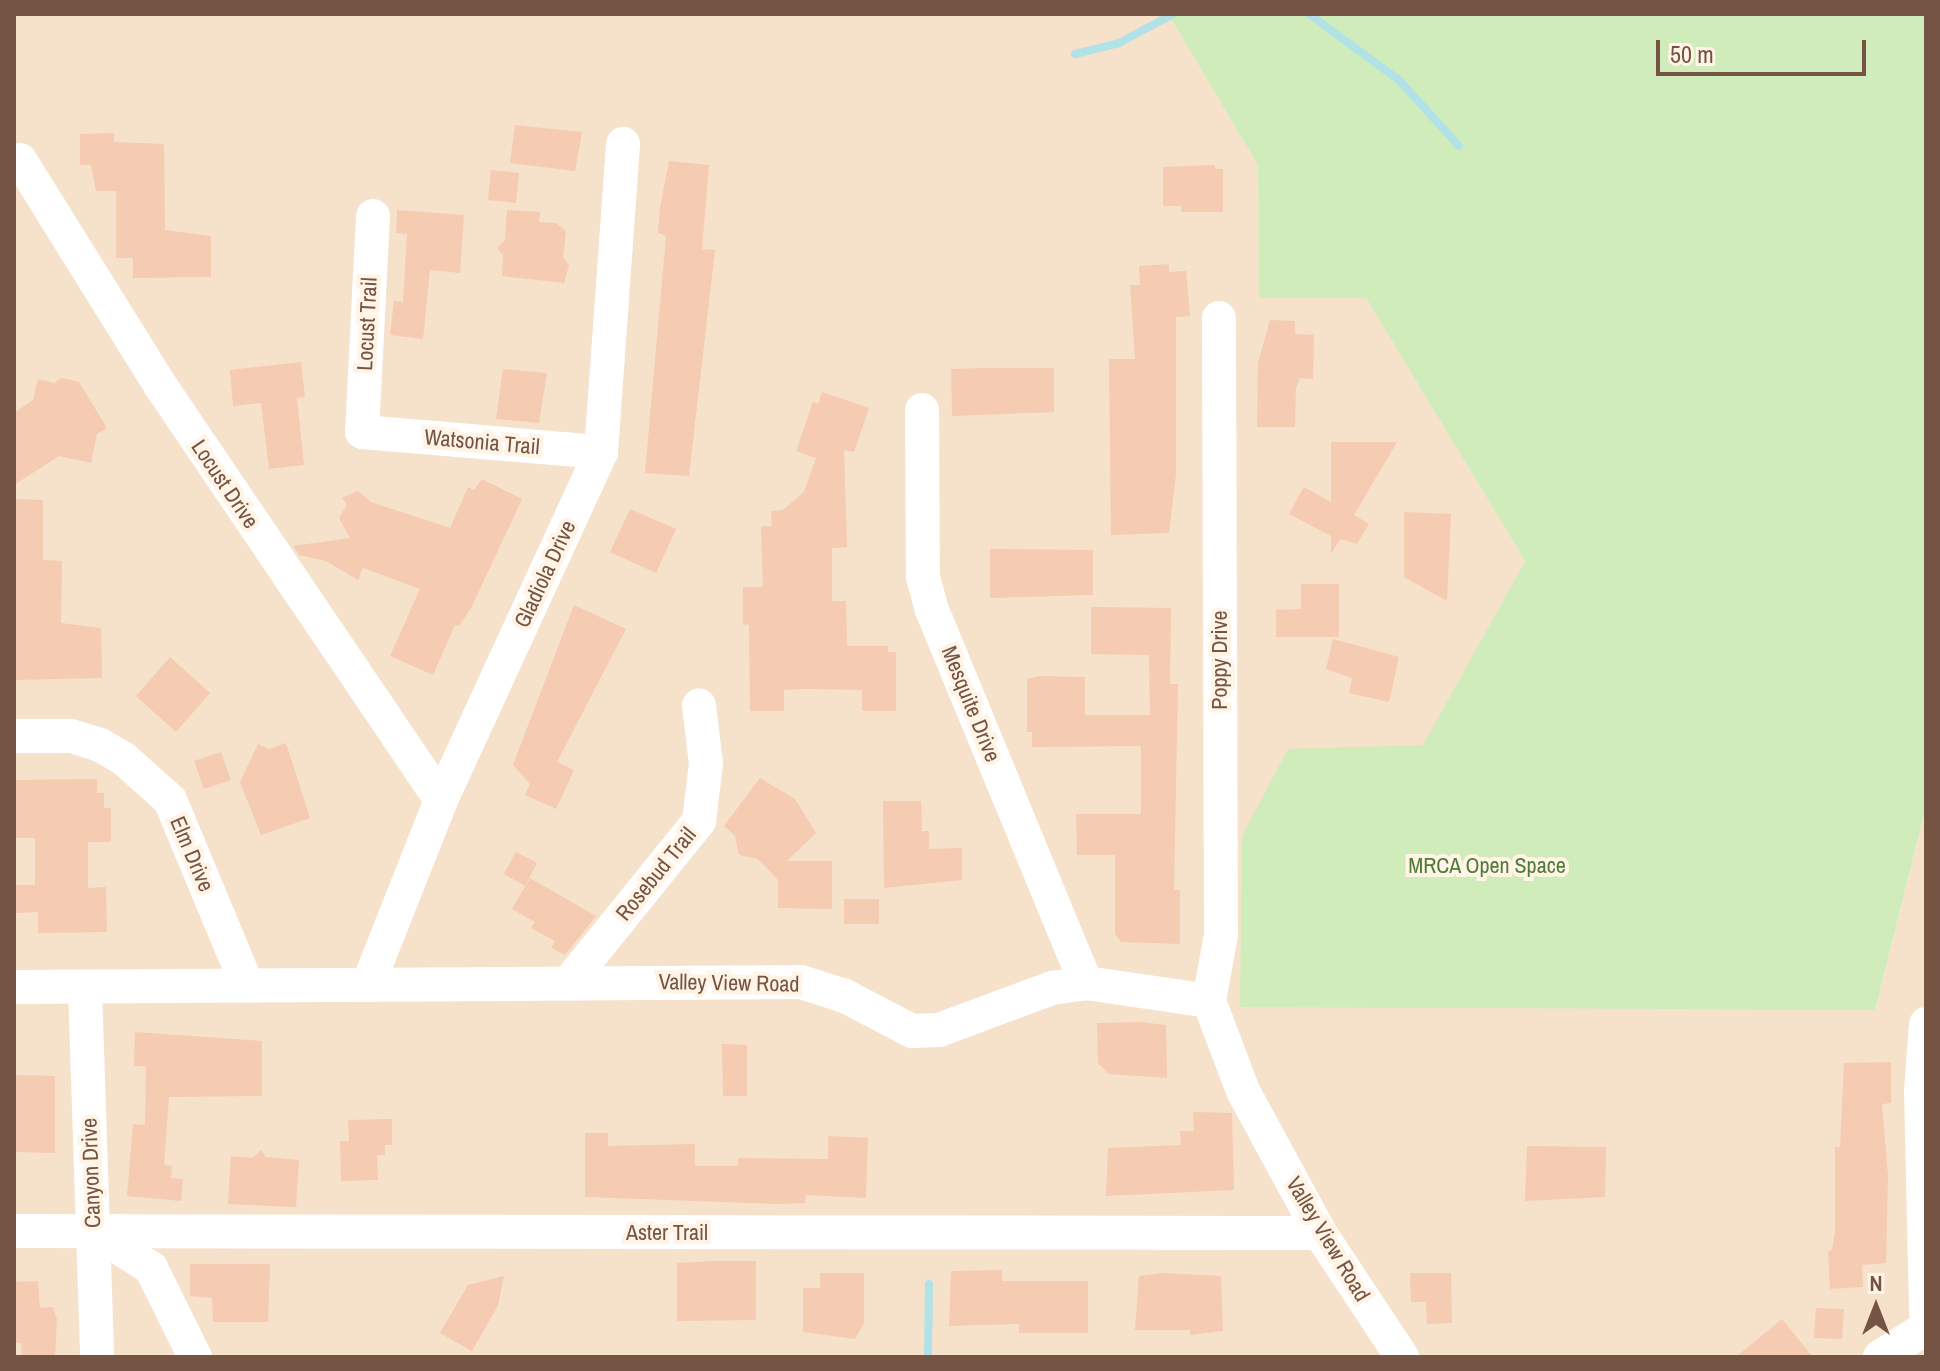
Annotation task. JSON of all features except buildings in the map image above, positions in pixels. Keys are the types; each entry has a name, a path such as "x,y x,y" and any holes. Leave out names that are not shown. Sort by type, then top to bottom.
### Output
{"street":[{"name":"Gladiola Drive","path":"369,982 441,800 601,452 623,144"},
{"name":"Locust Drive","path":"20,160 169,399 441,800"},
{"name":"Locust Trail","path":"362,432 373,216"},
{"name":"Poppy Drive","path":"1209,1001 1221,935 1219,318"},
{"name":"Mesquite Drive","path":"922,410 923,577 932,610 1086,983"},
{"name":"Watsonia Trail","path":"362,432 601,452"},
{"name":"Rosebud Trail","path":"570,981 699,821 706,764 699,705"},
{"name":"Elm Drive","path":"14,736 71,736 100,745 170,800 246,983"},
{"name":"Valley View Road","path":"14,987 85,989 369,982 801,982 845,996 878,1018 912,1031 939,1030 1052,988 1086,983 1209,1001 1243,1091 1320,1233 1402,1357"},
{"name":"Canyon Drive","path":"85,989 97,1357"},
{"path":"1926,1024 1921,1091 1926,1313"},
{"name":"Aster Trail","path":"14,1231 1320,1233"},
{"path":"93,1231 151,1268 195,1357"},
{"path":"1880,1357 1926,1328"}],"shaded area":[{"path":"14,14 1168,14 1258,165 1259,298 1366,298 1525,561 1423,746 1288,750 1875,1010 1926,806 1926,1357 14,1357"}],"green space":[{"name":"MRCA Open Space","path":"1168,14 1926,14 1926,806 1875,1010 1240,1007 1242,836 1288,749 1423,745 1525,561 1366,298 1259,298 1258,165"}],"waterway":[{"path":"1075,54 1119,43 1173,14"},
{"path":"1309,14 1399,80 1459,146"},
{"path":"928,1357 929,1284"}]}
